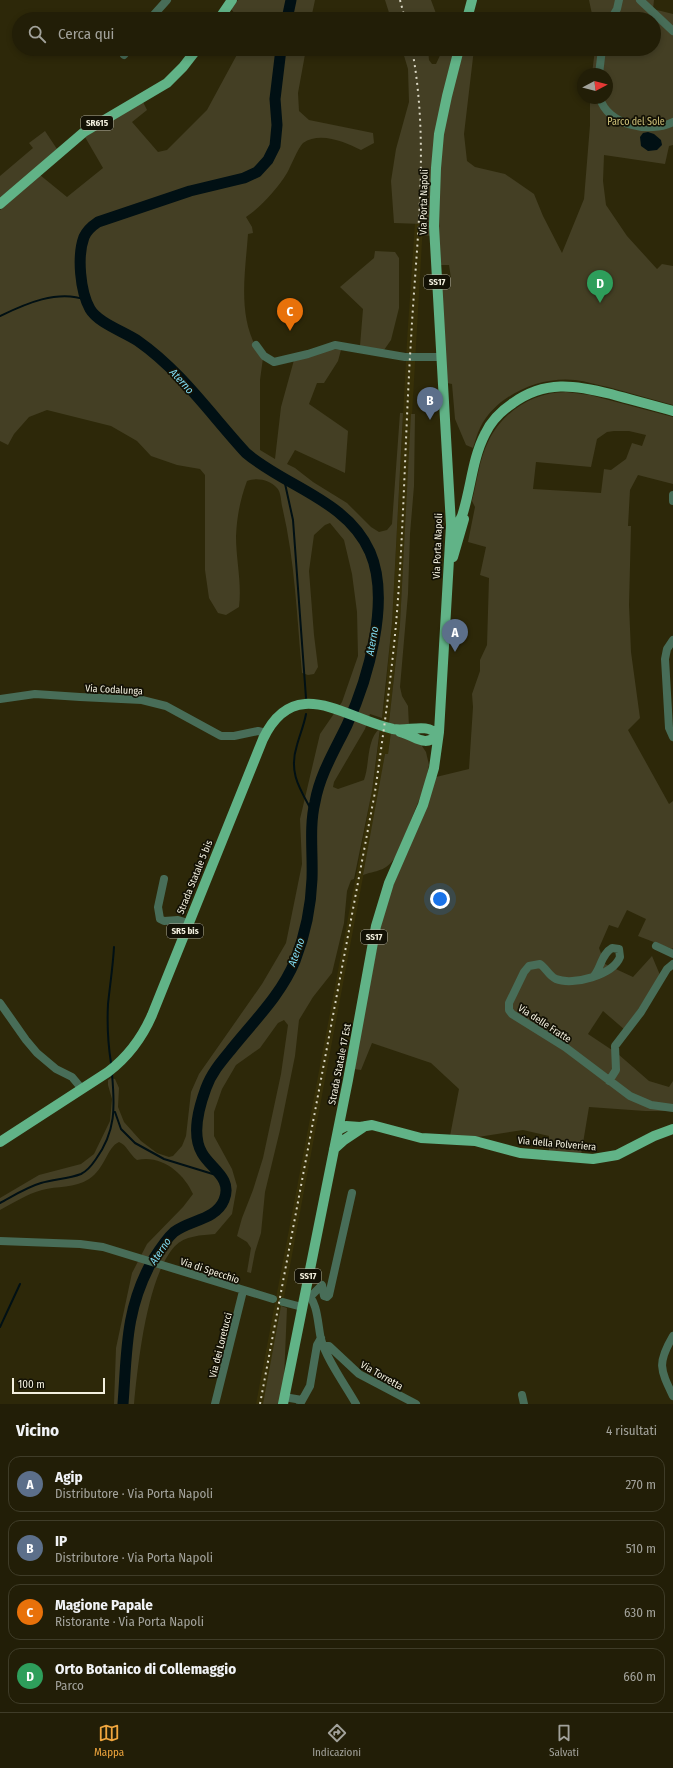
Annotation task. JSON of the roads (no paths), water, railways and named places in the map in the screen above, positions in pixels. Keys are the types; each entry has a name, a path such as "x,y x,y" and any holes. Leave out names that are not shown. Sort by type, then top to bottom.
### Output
{"main road":[{"path":"224,12 232,0"},
{"path":"469,12 472,0"},
{"name":"SR615","path":"0,204 84,132 167,83 192,56"},
{"name":"Via Porta Napoli","path":"438,735 451,530 456,533 457,523 442,357 435,248 436,168 442,115 457,56"},
{"path":"449,564 456,551 457,523 466,506 480,446 485,432 504,409 528,394 548,387 576,386 673,411"},
{"name":"Strada Statale 5 bis","path":"0,1142 118,1065 132,1051 138,1042 152,1014 188,922 266,733 276,719 295,706 309,703 332,707 365,720 428,742 438,735 430,728 408,730 396,729 365,720"},
{"path":"420,728 430,721 440,706"},
{"name":"Strada Statale 17 Est","path":"283,1400 302,1308 307,1295 376,926 390,883 423,804 434,768 438,735"},
{"path":"418,739 429,752 434,768"},
{"path":"334,1149 351,1131 341,1114"},
{"name":"Via della Polveriera","path":"338,1130 343,1127 351,1131 372,1125 421,1138 481,1142 513,1152 593,1159 617,1155 654,1136 673,1129"}],"street":[{"path":"156,12 167,0"},
{"path":"615,12 619,0"},
{"path":"640,0 652,12"},
{"path":"661,20 673,32"},
{"path":"600,68 601,56"},
{"path":"602,104 609,114 625,123 635,126 664,125 673,122"},
{"path":"256,345 264,356 274,362 308,354 335,345 405,357 442,357"},
{"path":"673,495 673,501"},
{"path":"673,640 667,649 665,659 669,728 673,738"},
{"name":"Via Codalunga","path":"0,699 35,694 80,698 142,700 166,706 221,736 229,737 258,731 266,733"},
{"path":"164,878 158,907 160,918 164,921 178,920 188,922"},
{"path":"656,946 673,954"},
{"path":"609,1081 616,1070 615,1046 641,1012 667,969 673,964"},
{"name":"Via delle Fratte","path":"593,977 560,980 552,976 542,965 534,965 524,972 509,1003 509,1008 512,1014 565,1047 630,1096 640,1102 658,1107 673,1108"},
{"path":"0,1003 37,1053 56,1069 74,1079 82,1089"},
{"path":"352,1193 328,1296 324,1296 322,1286 307,1295 317,1315 324,1346 356,1404"},
{"name":"Via di Specchio","path":"0,1241 87,1244 143,1258 272,1299"},
{"name":"Via dei Loretucci","path":"215,1404 243,1291"},
{"path":"283,1302 302,1308"},
{"path":"673,1336 662,1356 661,1364 663,1376 673,1396"},
{"path":"283,1400 301,1402 310,1386 317,1345 321,1338"},
{"name":"Via Torretta","path":"324,1346 329,1347 359,1374 416,1404"},
{"path":"522,1394 524,1404"}],"waterway":[{"name":"Aterno","path":"288,12 291,0"},
{"name":"Aterno","path":"123,1404 129,1332 136,1298 142,1281 151,1263 165,1242 174,1232 209,1216 220,1207 224,1200 226,1186 220,1174 202,1153 197,1138 197,1120 201,1104 213,1073 274,997 289,973 299,951 305,931 310,900 312,879 313,811 317,792 324,772 355,706 369,663 377,616 378,593 376,571 370,552 360,534 347,519 331,507 279,476 246,453 195,394 154,353 138,341 105,323 94,314 87,302 82,283 80,263 82,245 85,235 90,228 98,222 190,191 244,178 257,172 268,160 275,146 277,125 275,99 280,56"},
{"path":"0,316 42,299 64,296 86,300"},
{"path":"284,479 293,520 306,698"},
{"path":"306,714 298,741 294,764 300,788 313,813"},
{"path":"111,1063 108,1041 108,1004 114,947"},
{"path":"0,1203 36,1185 81,1174 91,1166 103,1149 111,1129 114,1108 112,1074"},
{"path":"115,1112 121,1129 135,1143 164,1159 216,1175 225,1183"},
{"path":"0,1327 20,1284"}],"railway":[{"path":"400,0 403,12"},
{"path":"260,1404 375,792 392,666 401,553 409,376 420,194 420,121 413,56"}],"place":[{"name":"Orto Botanico di Collemaggio","path":"600,303"},
{"name":"Magione Papale","path":"290,331"},
{"name":"IP","path":"430,420"},
{"name":"Agip","path":"455,652"}],"park label":[{"name":"Parco del Sole","path":"636,121"}]}
